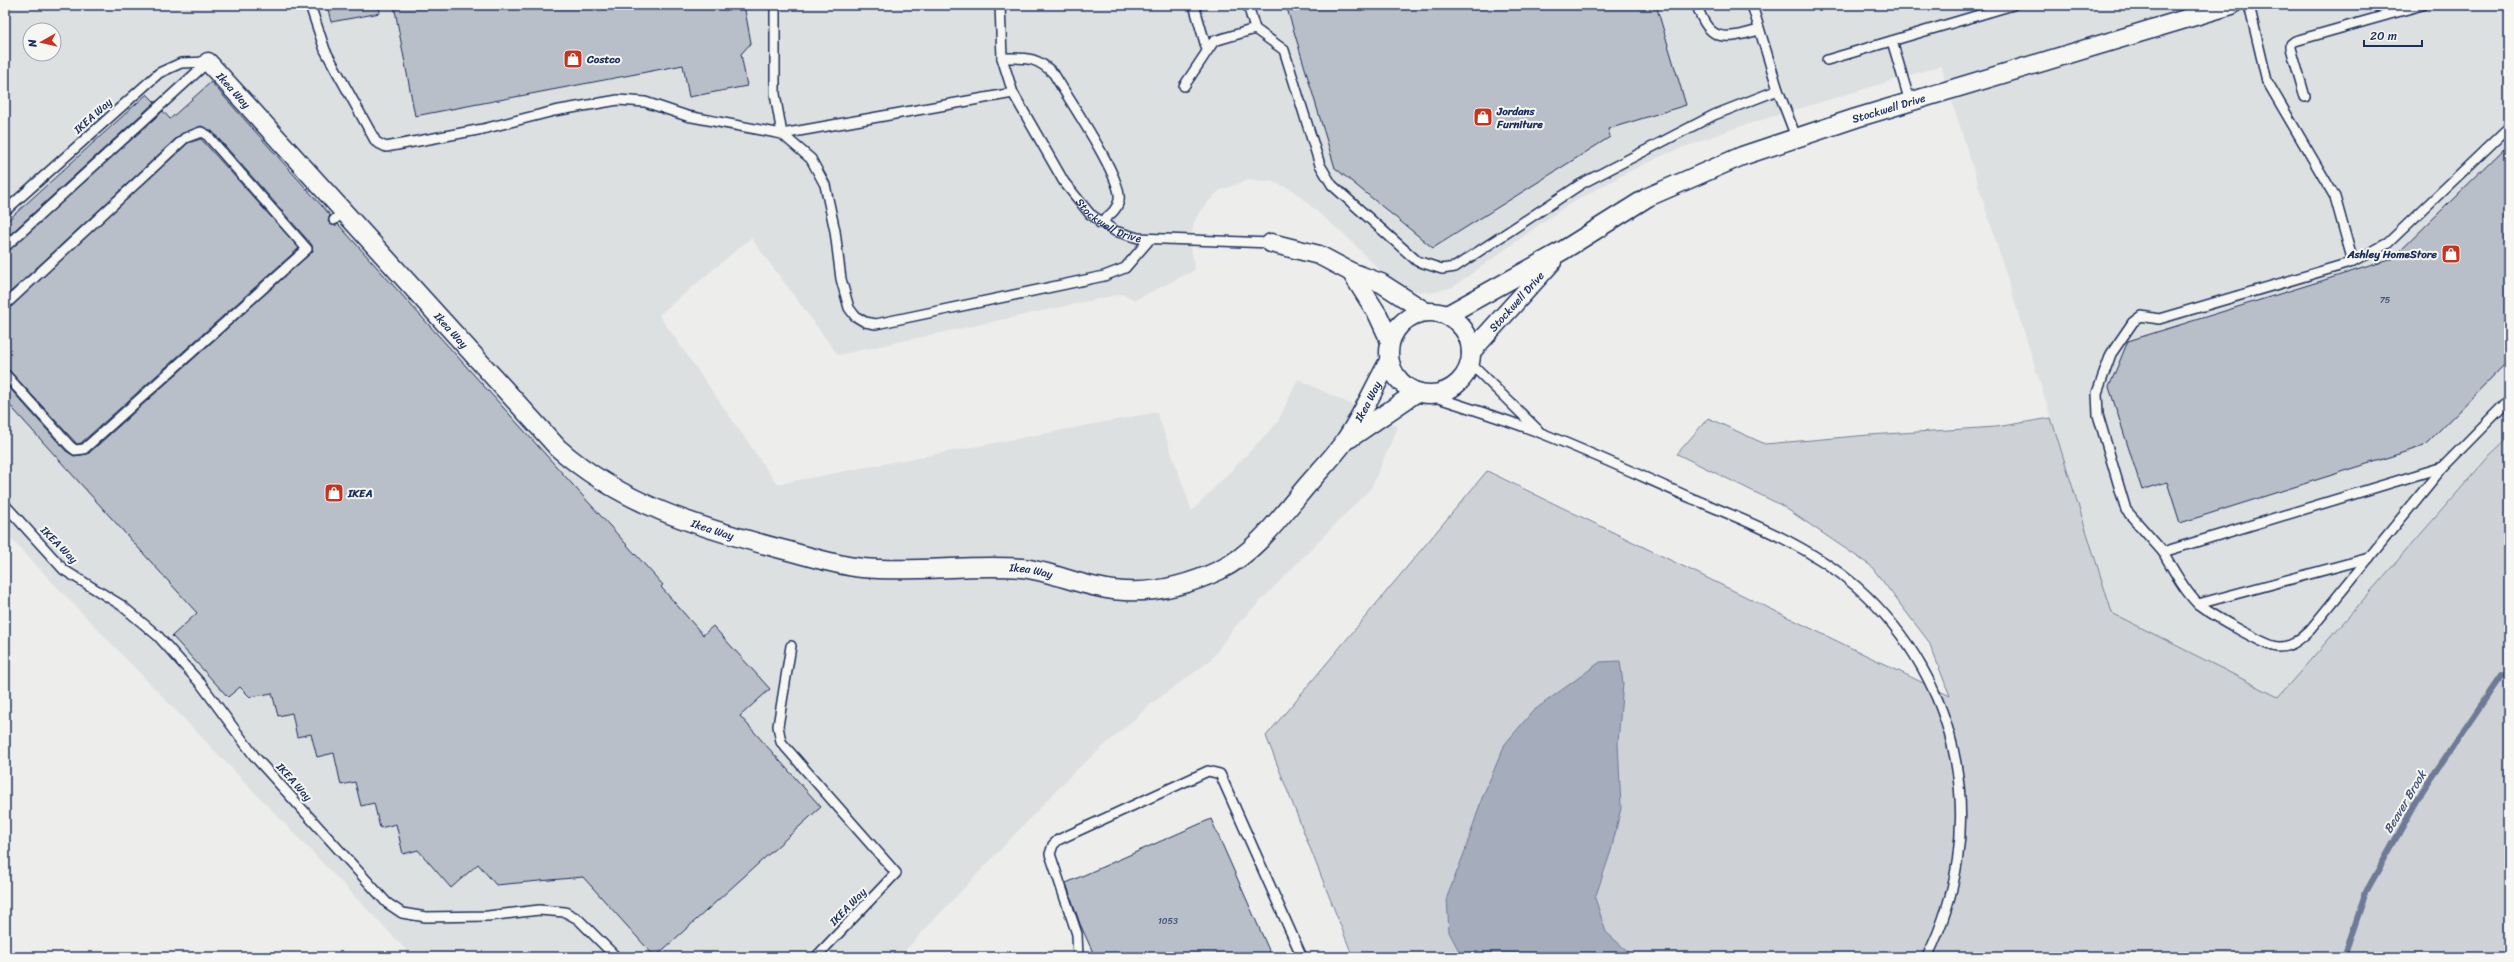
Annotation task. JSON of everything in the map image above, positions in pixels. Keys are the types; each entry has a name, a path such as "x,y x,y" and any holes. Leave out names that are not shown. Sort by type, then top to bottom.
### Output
{"street":[{"name":"Stockwell Drive","path":"1447,315 1562,251 1618,214 1681,181 1742,156 2196,10 2232,5"},
{"name":"Ikea Way","path":"208,62 338,216 558,448 593,477 630,498 688,521 837,563 878,568 996,566 1028,569 1098,588 1127,592 1176,586 1223,569 1250,548 1344,442 1389,361"},
{"name":"Stockwell Drive","path":"1271,243 1308,251 1351,272 1381,283 1426,312"},
{"name":"Stockwell Drive","path":"1471,358 1562,251"},
{"path":"1351,272 1378,315 1390,341 1389,361 1396,377 1402,384 1423,394 1443,393 1455,386 1464,376 1471,358 1467,334 1455,320 1447,315 1426,312 1404,321 1390,341"},
{"name":"Ikea Way","path":"1344,442 1423,394"}],"lane":[{"path":"310,5 325,50 380,146 386,147 468,132 548,112 618,100 644,102 688,116 782,134 1013,93"},
{"path":"775,5 774,94 782,134 811,159 825,185 845,296 855,316 865,322 876,324 1104,276 1125,268 1150,239"},
{"name":"Stockwell Drive","path":"1000,5 1002,58 1013,93 1064,182 1080,204 1100,223 1126,235 1150,239 1271,243"},
{"path":"1194,5 1208,50"},
{"path":"1248,5 1255,29 1284,50 1320,165 1332,185 1417,261 1442,269 1455,267 1581,184 1714,115 1778,90"},
{"path":"1697,5 1709,31 1723,37 1731,38 1759,30"},
{"path":"1752,5 1778,90 1796,138"},
{"path":"1827,60 2013,5"},
{"path":"2249,5 2266,81 2335,197 2353,262"},
{"path":"2305,97 2291,44 2295,41 2422,5"},
{"path":"1184,86 1214,41 1255,29"},
{"path":"1892,41 1910,102"},
{"path":"1002,58 1032,58 1054,74 1111,169 1119,189 1120,198 1117,208 1100,223"},
{"path":"5,247 208,62"},
{"name":"IKEA Way","path":"5,211 159,73 181,63 208,62"},
{"path":"2509,127 2388,243 2353,262 2159,319 2141,316 2133,322 2115,348 2098,389 2098,415 2126,510 2163,552 2198,604 2262,642 2279,647 2295,642 2310,630 2443,467 2509,400"},
{"path":"5,305 185,138 197,133 207,135 307,249 84,449 75,450 70,446 5,374"},
{"path":"1471,358 1541,433"},
{"path":"1423,394 1541,433 1797,545 1856,586 1881,611 1902,638 1943,711 1954,750 1961,792 1961,831 1956,871 1944,915 1927,957"},
{"path":"2163,552 2443,467"},
{"name":"IKEA Way","path":"5,505 64,570 121,605 158,636 201,684 255,757 387,903 402,913 426,917 488,916 539,910 565,912 578,919 616,957"},
{"path":"2198,604 2369,558"},
{"name":"IKEA Way","path":"791,646 778,726 781,742 896,873 816,957"},
{"path":"1078,957 1077,934 1050,854 1053,845 1058,840 1208,771 1220,774 1302,957"}],"shaded area":[{"path":"5,5 2509,5 2509,437 2491,454 2278,697 2112,614 1941,66 1735,128 1664,155 1630,171 1563,208 1453,287 1431,293 1408,290 1388,279 1348,238 1291,189 1270,181 1248,180 1219,191 1200,211 1194,223 1190,242 1195,270 1135,300 1122,294 838,355 751,238 659,315 777,484 1157,412 1192,511 1277,423 1298,379 1398,427 1371,488 1234,628 1210,661 1155,701 1072,774 899,957 413,957 5,533"},
{"path":"1708,418 1765,444 1869,435 1996,427 2051,418 2112,613 2278,697 2491,454 2509,437 2509,957 1353,957 1266,736 1487,471 1950,696 1929,642 1871,566 1781,505 1677,454"}],"water":[{"path":"1620,661 1623,683 1618,742 1621,808 1611,851 1595,898 1606,932 1634,957 1462,957 1449,932 1447,897 1465,851 1482,798 1505,744 1533,711 1600,662"}],"building":[{"path":"327,5 379,5 380,13 331,22"},
{"name":"Costco","path":"394,5 744,5 751,43 741,54 747,86 689,97 683,65 415,116"},
{"name":"Jordans Furniture","path":"1286,5 1656,5 1686,105 1608,129 1610,137 1433,248 1335,168"},
{"name":"IKEA","path":"211,82 330,215 328,221 330,224 338,224 663,585 661,587 703,635 713,626 770,689 740,716 821,807 655,957 583,877 496,885 478,864 451,888 418,850 403,854 396,824 380,828 374,803 361,806 355,782 341,785 334,753 317,757 311,734 297,737 292,713 278,716 272,693 250,697 240,687 228,697 172,636 197,613 5,400 5,383 66,451 74,456 88,454 313,251 312,245 212,131 201,126 181,134 5,297 5,253 163,111 170,119"},
{"path":"147,94 155,102 5,239 5,223"},
{"path":"201,139 299,248 81,443 77,444 9,370 5,368 5,311 188,143"},
{"path":"2509,144 2509,360 2424,446 2180,523 2167,482 2142,490 2109,387 2128,341 2392,259"},
{"path":"1211,819 1272,957 1095,957 1080,924 1066,883"}],"waterway":[{"name":"Beaver Brook","path":"2344,957 2366,892 2423,790 2501,676 2509,674"}],"place":[{"name":"Costco","path":"573,59"},
{"name":"Jordans Furniture","path":"1483,117"},
{"name":"Ashley HomeStore","path":"2451,254"},
{"name":"IKEA","path":"334,493"}]}
